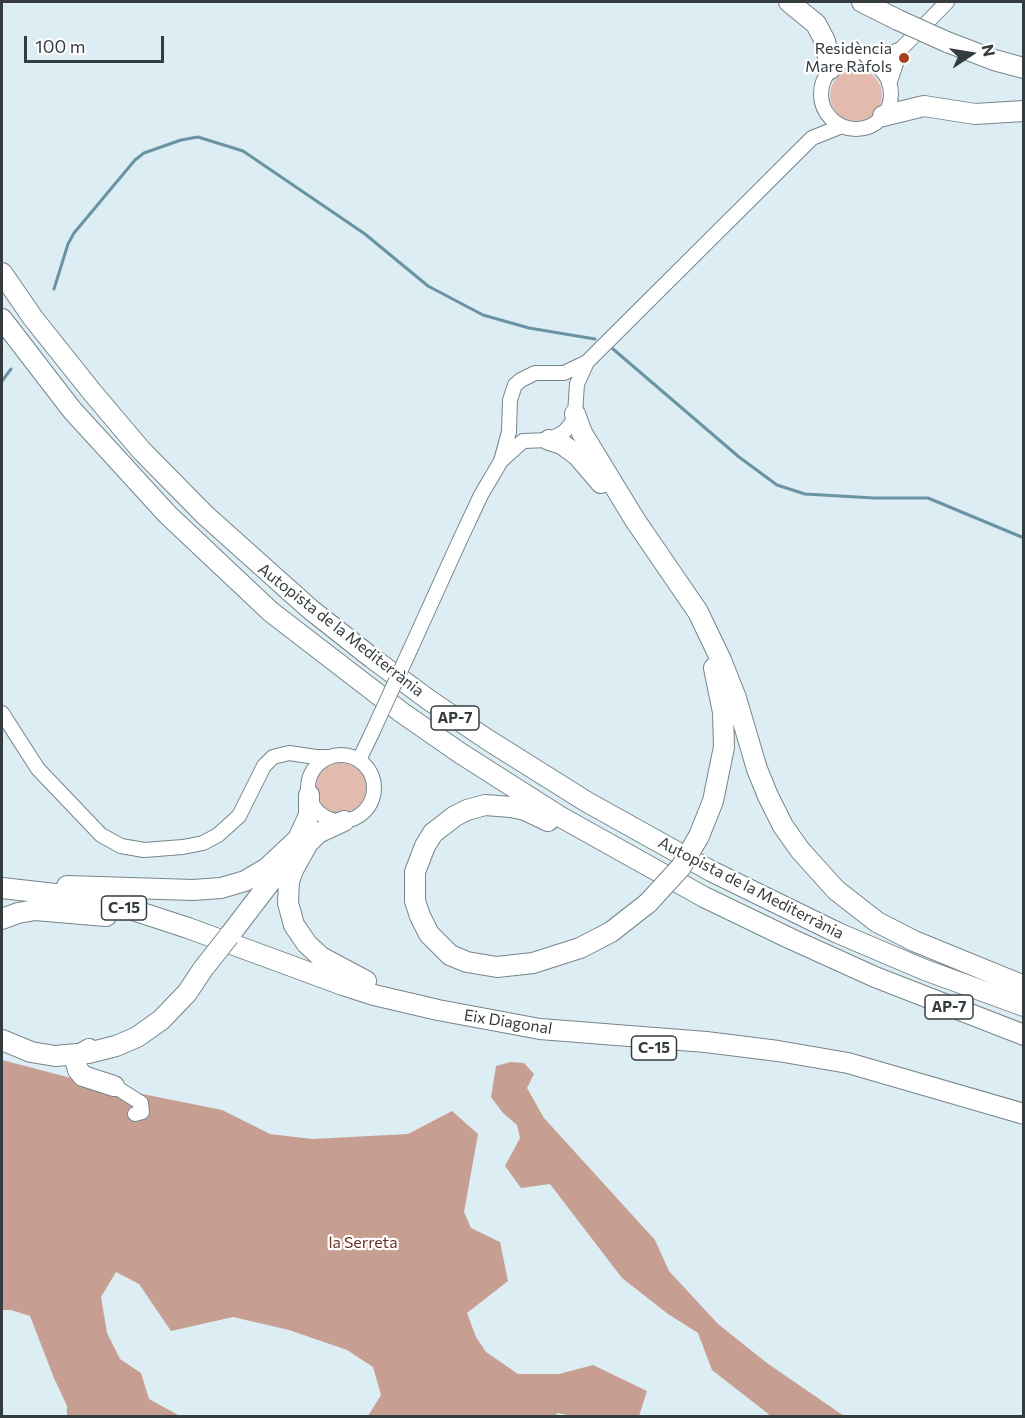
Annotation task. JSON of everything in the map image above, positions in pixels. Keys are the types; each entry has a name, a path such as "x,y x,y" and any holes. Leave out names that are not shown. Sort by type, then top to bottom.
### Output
{"highway":[{"path":"789,2 816,24 825,40 830,69"},
{"path":"862,2 947,42 994,60 1023,68"},
{"path":"883,116 924,106 975,114 1023,111"},
{"name":"Autopista de la Mediterrània","path":"2,273 48,337 92,392 141,450 205,515 310,609 429,700 567,790 711,871 838,933 936,974 1023,1006"},
{"name":"Autopista de la Mediterrània","path":"2,319 72,410 168,515 271,612 345,671 460,753 559,816 704,897 875,977 1023,1035"},
{"path":"575,407 582,433 634,520 698,612 729,679 757,769 768,796 783,826 800,850 836,890 877,922 914,941 1023,986"},
{"path":"541,440 562,444 594,473 695,623 713,663 722,704 724,747 713,801 699,836 681,867 648,903 611,932 580,948 555,958 514,966 480,965 450,955 429,934 416,901 415,872 424,846 442,824 467,810 485,806 511,807 538,816 650,879 762,935 812,956 875,977"},
{"path":"309,789 309,815 288,892 290,915 300,936 313,951 343,970 438,1010"},
{"path":"2,882 179,890 221,888 256,875 303,841 344,821"},
{"path":"114,1086 102,1074 103,1058 109,1053 127,1047 147,1026 178,1003 303,841"},
{"name":"Eix Diagonal","path":"2,888 72,896 143,913 354,988 438,1010 540,1029 706,1042 848,1063 1023,1114"},
{"name":"Eix Diagonal","path":"2,900 70,908 157,928 361,998 467,1027 685,1050 781,1063 882,1084 1023,1124"},
{"path":"2,919 35,909 106,916"},
{"path":"2,1033 36,1045 74,1046 147,1026"},
{"path":"31,1052 55,1056 79,1055 87,1049 114,1042 147,1026"},
{"path":"2,1040 46,1057 83,1076 114,1086"},
{"path":"79,1055 76,1066 83,1076"}],"street":[{"path":"901,49 889,84 890,99 883,116 869,126 859,129 842,126 831,118 821,101 821,89 830,69 850,59 870,62 901,49 947,2"},
{"path":"870,62 884,74 889,84"},
{"path":"812,138 824,108"},
{"path":"359,760 477,505 501,461 510,432 510,400 515,386 528,375 537,372 573,370 587,362 812,138 842,126"},
{"path":"501,461 519,443 541,440 564,432 571,424 578,384 587,362"},
{"path":"551,373 565,381 571,389 575,407"},
{"path":"511,417 521,432 541,440"},
{"path":"2,713 38,769 101,835 121,846 144,850 183,847 209,841 218,835 239,816 268,761 280,754 289,753 316,757 338,754 359,760 373,778 373,795 365,811 344,821 327,818 317,811 309,789 308,774 303,764 289,753"},
{"path":"309,789 315,767 328,757"},
{"path":"114,1086 141,1103 142,1112 135,1114"}],"shaded area":[{"path":"856,69 870,73 878,81 882,95 878,109 870,117 856,121 842,117 834,109 830,95 834,81 842,73"},
{"path":"336,763 346,763 359,770 366,783 366,793 359,806 346,813 336,813 327,809 320,802 316,793 316,783 320,774 327,767"}],"green space":[{"name":"la Serreta","path":"2,1060 98,1085 222,1110 270,1134 312,1139 408,1134 452,1111 478,1134 464,1212 471,1228 500,1242 508,1281 467,1313 476,1337 486,1352 518,1374 559,1374 593,1365 647,1391 639,1416 572,1416 558,1413 554,1416 368,1416 381,1395 373,1367 347,1350 289,1330 233,1317 171,1331 139,1284 116,1272 101,1297 107,1333 120,1359 141,1373 149,1399 180,1416 67,1416 67,1406 30,1316 11,1310 2,1310"},
{"path":"511,1062 524,1063 534,1074 527,1088 544,1118 655,1240 669,1271 718,1324 767,1363 844,1416 771,1416 712,1370 698,1333 668,1314 622,1278 550,1184 521,1188 505,1166 520,1138 517,1125 503,1113 491,1097 496,1066"}],"waterway":[{"path":"54,289 68,244 74,233 135,160 144,153 181,140 198,137 243,151 365,234 428,286 483,315 529,328 595,339"},
{"path":"613,349 739,457 777,485 805,494 928,498 1024,538"},
{"path":"2,381 11,369"}],"place":[{"name":"Residència Mare Ràfols","path":"904,58"}]}
